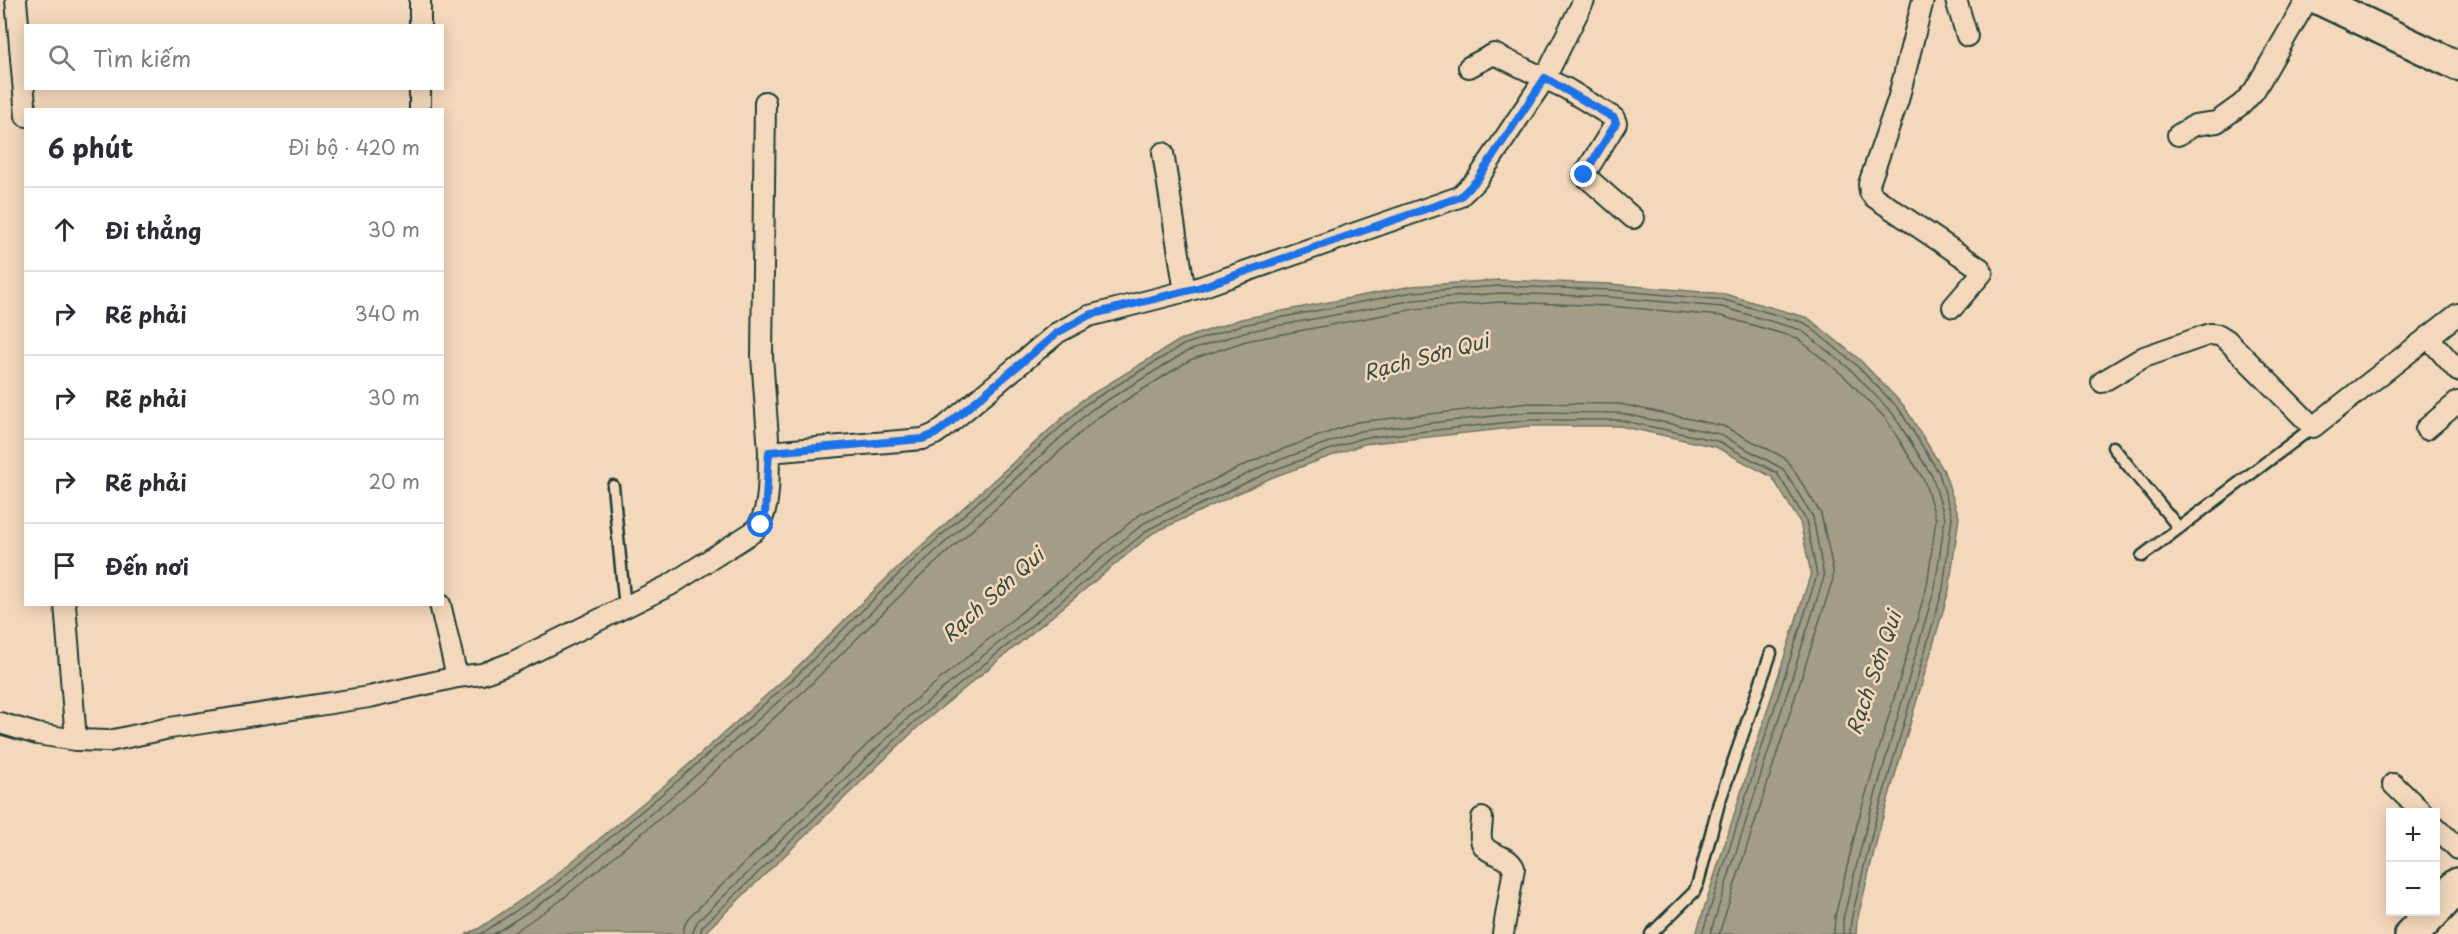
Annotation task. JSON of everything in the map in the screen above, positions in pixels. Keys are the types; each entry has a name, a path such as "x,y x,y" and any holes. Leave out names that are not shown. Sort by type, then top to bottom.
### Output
{"highway":[{"path":"2429,922 2458,885"}],"street":[{"path":"16,0 25,108"},
{"path":"420,0 420,24"},
{"path":"769,452 929,436 946,426 1057,333 1089,315 1185,291 1460,197 1477,180 1555,82 1584,0"},
{"path":"1956,0 1967,36"},
{"path":"2178,135 2195,125 2217,122 2242,104 2259,84 2307,0"},
{"path":"2319,0 2458,66"},
{"path":"1917,2 1898,100 1869,184 1870,192 1874,197 1981,268 1982,273 1953,307"},
{"path":"1469,67 1494,54 1555,82 1614,118 1616,123 1584,175 1633,218"},
{"path":"420,90 420,108"},
{"path":"0,723 37,734 76,740 109,741 170,728 369,697 457,676 482,674 497,669 670,585 753,532 761,525 765,514 769,452 762,356 765,102"},
{"path":"1163,153 1185,291"},
{"path":"2102,382 2156,352 2210,334 2219,335 2227,340 2313,427 2458,314"},
{"path":"2428,337 2458,371"},
{"path":"2426,429 2458,402"},
{"path":"65,606 76,740"},
{"path":"440,606 457,676"},
{"path":"2393,784 2417,808"},
{"path":"1482,818 1481,841 1484,846 1511,862 1514,868 1503,934"},
{"path":"2440,830 2458,849"}],"lane":[{"path":"2142,556 2313,427"},
{"path":"2113,447 2179,528"},
{"path":"613,486 625,608"},
{"path":"1651,934 1694,892 1698,884 1719,803 1771,653"}],"water":[{"name":"Rạch Sơn Qui","path":"1499,280 1610,284 1725,294 1808,318 1859,359 1904,406 1944,471 1959,517 1949,590 1880,827 1857,921 1856,934 1696,934 1811,573 1800,522 1772,477 1716,447 1620,426 1530,426 1364,444 1273,477 1153,533 919,726 703,934 466,934 478,929 546,883 678,774 790,674 899,566 1082,400 1180,340 1241,319 1412,286"}],"route":[{"path":"761,525 765,514 769,452 922,439 946,426 1057,333 1089,315 1198,288 1460,197 1477,180 1545,78 1614,118 1616,123 1584,175"}]}
